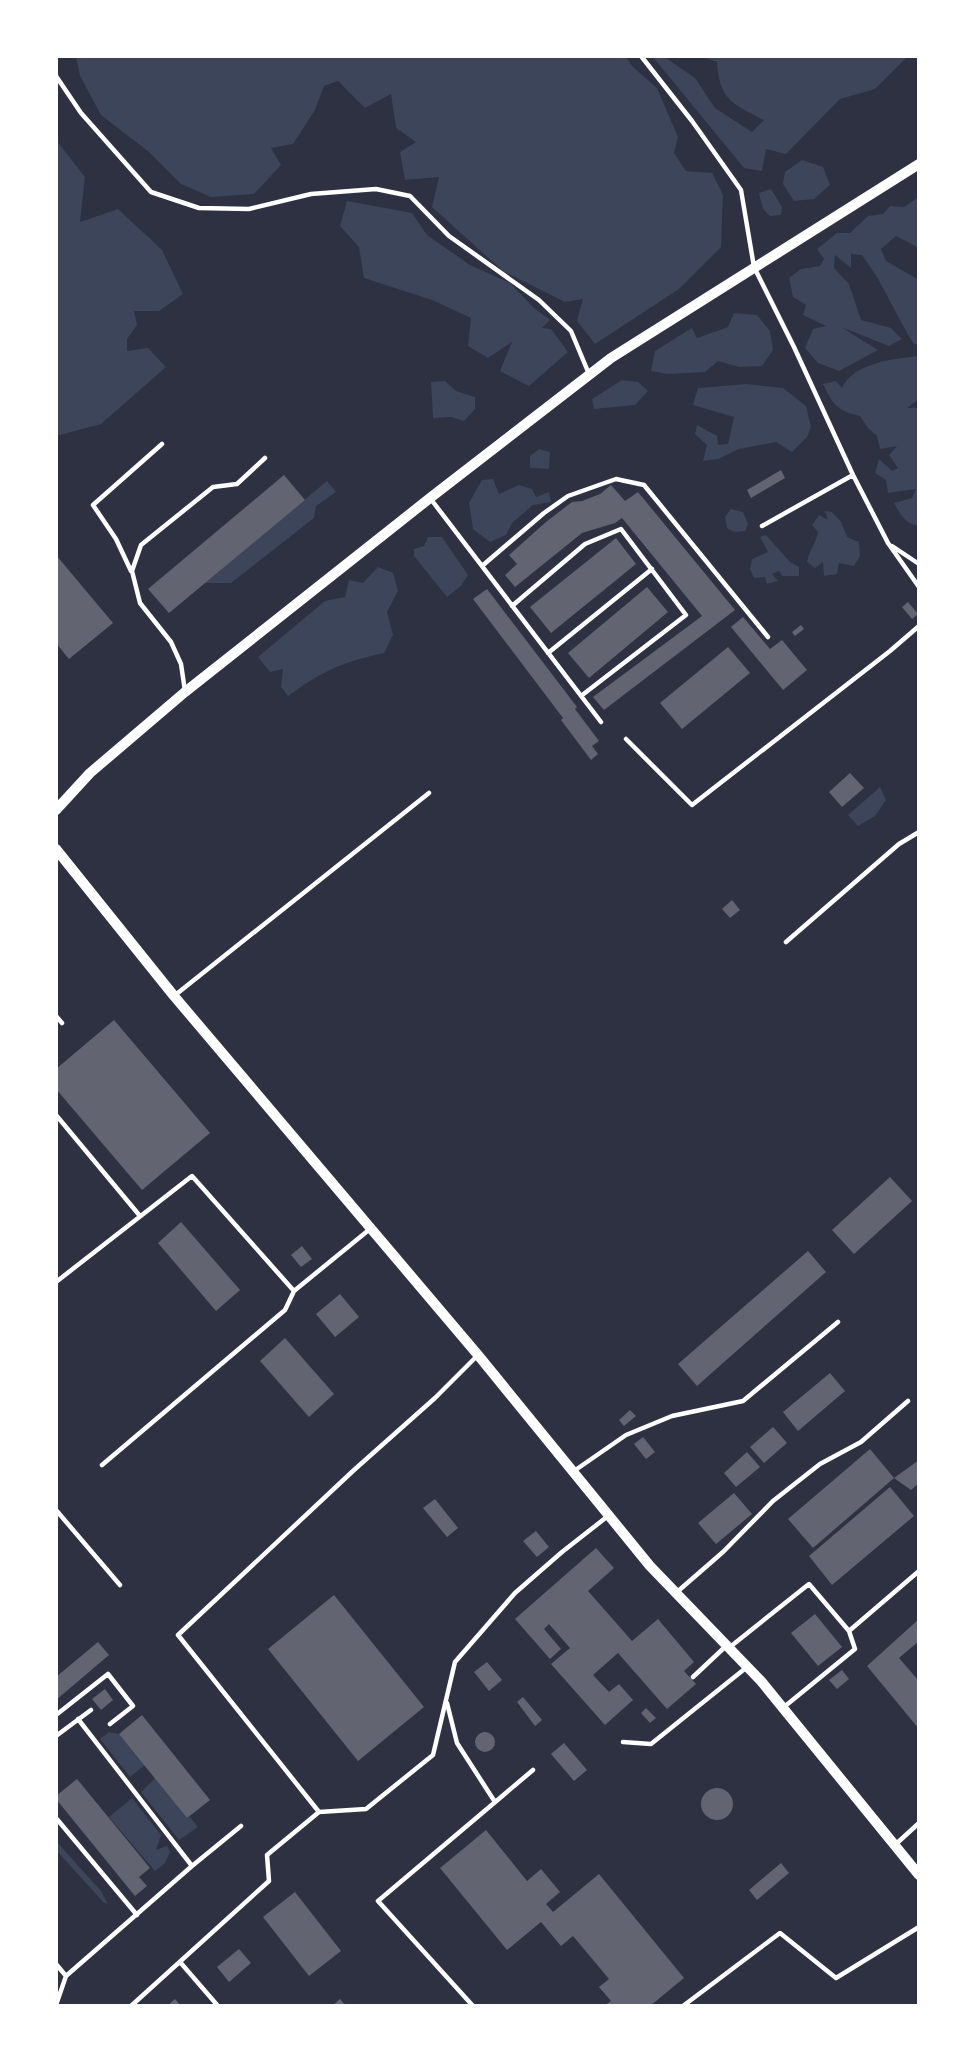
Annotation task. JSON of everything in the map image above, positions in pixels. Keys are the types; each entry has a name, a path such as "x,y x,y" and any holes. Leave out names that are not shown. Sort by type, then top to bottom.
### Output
{"street":[{"path":"56,810 90,773 185,692 611,358 919,164"},
{"path":"56,849 174,996 478,1355 650,1566 728,1646 783,1708 919,1875"}],"lane":[{"path":"641,56 741,190 754,267 888,543 919,587"},
{"path":"56,76 81,113 151,192 199,208 249,209 311,194 376,189 410,196 449,236 539,300 571,331 590,375"},
{"path":"162,444 93,505 116,539 132,571 140,603 171,642 181,664 185,692"},
{"path":"132,571 141,545 213,486 237,484 265,458"},
{"path":"762,526 853,475"},
{"path":"482,566 568,496 616,479 644,485 768,637"},
{"path":"430,498 601,722"},
{"path":"512,606 585,544 621,528 686,615 581,696"},
{"path":"888,543 919,564"},
{"path":"548,653 652,569"},
{"path":"626,739 692,805 919,626"},
{"path":"174,996 429,793"},
{"path":"786,942 899,844 919,832"},
{"path":"56,1016 62,1023"},
{"path":"56,1115 141,1216"},
{"path":"56,1282 192,1176 294,1291"},
{"path":"103,1465 285,1310 294,1291 370,1228"},
{"path":"573,1472 626,1435 671,1416 743,1401 838,1322"},
{"path":"320,1812 178,1635 478,1355"},
{"path":"676,1592 723,1552 772,1500 820,1464 861,1442 908,1401"},
{"path":"56,1510 120,1585"},
{"path":"131,2006 269,1881 267,1855 320,1812 366,1809 433,1755 455,1662 515,1593 609,1516"},
{"path":"849,1631 919,1571"},
{"path":"693,1677 808,1584 849,1631 855,1649 783,1708"},
{"path":"623,1742 651,1744 747,1667"},
{"path":"56,1715 108,1674 133,1706 110,1724"},
{"path":"447,1702 457,1743 495,1802"},
{"path":"56,1736 92,1710"},
{"path":"78,1720 191,1866"},
{"path":"473,2006 378,1900 533,1770"},
{"path":"56,1818 137,1915"},
{"path":"895,1845 919,1824"},
{"path":"56,2005 66,1976 191,1866 241,1826"},
{"path":"683,2006 780,1933 836,1978 919,1927"},
{"path":"180,1962 218,2006"},
{"path":"56,1964 66,1976"}],"shaded area":[{"path":"76,56 625,56 633,67 657,88 678,137 674,153 686,171 712,173 723,195 721,247 679,289 595,344 577,321 583,299 565,302 503,271 432,207 439,177 405,180 400,152 416,142 396,128 391,94 365,108 338,81 324,86 315,110 293,144 271,148 281,165 254,194 211,197 181,184 149,152 101,115 80,76"},
{"path":"652,56 663,56 695,78 715,108 752,132 764,120 730,99 721,85 717,62 700,56 908,56 875,89 840,99 786,154 766,149 762,171 744,168"},
{"path":"56,140 85,177 80,222 118,209 162,250 183,294 159,311 134,311 137,325 127,339 127,351 148,348 166,367 101,424 56,436"},
{"path":"802,160 823,167 830,185 814,199 794,201 783,184 785,172"},
{"path":"771,189 782,207 781,215 770,216 763,209 759,193"},
{"path":"919,197 919,248 896,236 881,249 886,261 919,280 919,345 914,344 908,335 862,255 851,254 851,268 835,255 834,268 849,284 861,320 891,328 902,339 889,346 841,327 878,350 839,371 818,363 805,348 813,329 826,326 803,315 806,305 793,297 789,278 801,269 820,266 824,259 817,249 837,233 850,233 868,216 883,214 890,206 904,207"},
{"path":"347,201 412,213 427,235 470,265 510,283 550,320 542,328 551,329 568,352 529,386 500,371 512,342 488,358 468,346 471,318 432,300 364,278 359,247 340,226"},
{"path":"734,313 757,315 770,331 773,350 762,366 739,367 718,361 705,372 667,374 651,371 655,351 692,328 697,338 728,327"},
{"path":"919,356 919,399 907,408 919,408 919,526 907,521 894,503 912,498 916,489 888,493 886,480 875,473 879,459 892,471 898,468 889,455 897,446 880,449 877,436 860,416 837,406 823,384 836,381 842,388 848,379 865,367"},
{"path":"622,380 638,382 648,391 635,405 594,409 592,399"},
{"path":"445,381 456,391 475,397 475,409 464,421 451,417 433,418 431,382"},
{"path":"747,384 783,388 806,406 811,427 807,437 792,452 776,442 739,449 718,459 703,461 707,445 695,434 697,425 717,436 718,445 728,444 734,417 693,405 698,388"},
{"path":"539,449 550,452 549,469 530,468 530,456"},
{"path":"493,479 499,494 519,485 532,489 536,497 549,492 551,502 533,505 512,523 506,535 490,542 473,529 469,503 482,480"},
{"path":"327,481 336,492 316,506 314,518 231,583 205,583"},
{"path":"731,509 743,512 748,524 745,531 734,532 727,528 725,517"},
{"path":"825,511 832,512 841,522 847,537 859,542 860,556 854,566 839,563 837,574 824,576 823,562 815,568 807,562 818,532 812,525 819,515 828,520"},
{"path":"766,535 790,562 799,567 799,576 782,576 779,571 772,574 778,581 767,584 765,577 754,578 750,569 752,559 768,552 760,537"},
{"path":"428,537 442,537 468,575 461,586 447,597 414,556 414,549 424,546"},
{"path":"378,567 393,573 398,591 387,612 393,635 384,653 333,668 288,696 281,687 283,669 270,672 258,657 325,601 345,597 349,580 363,583"},
{"path":"880,787 886,800 875,816 858,826 848,815"},
{"path":"109,1732 119,1734 145,1765 130,1777 100,1739"},
{"path":"155,1778 187,1818 190,1817 198,1827 179,1840 141,1792"},
{"path":"132,1798 161,1835 156,1850 167,1846 170,1852 165,1863 155,1871 109,1817"},
{"path":"56,1841 101,1891 108,1904 104,1903 56,1850"}],"building":[{"path":"781,470 785,478 751,498 747,490"},
{"path":"284,475 305,500 169,613 148,589"},
{"path":"611,485 625,501 638,492 735,610 604,710 593,697 702,616 622,518 615,523 582,533 515,587 505,575 517,564 509,555 546,522 572,502 600,494"},
{"path":"616,538 636,564 551,633 530,607"},
{"path":"56,555 113,623 69,659 56,643"},
{"path":"647,587 668,612 589,678 568,653"},
{"path":"487,589 577,707 575,709 599,741 592,746 598,754 591,760 561,720 563,718 473,599"},
{"path":"908,602 918,614 912,619 902,607"},
{"path":"743,617 770,649 782,640 807,670 783,690 731,627"},
{"path":"801,625 804,629 795,636 792,632"},
{"path":"728,647 750,673 682,729 660,703"},
{"path":"850,773 864,788 842,807 829,792"},
{"path":"732,900 740,910 730,918 722,909"},
{"path":"114,1020 210,1133 142,1190 56,1089 56,1069"},
{"path":"890,1177 912,1201 854,1254 832,1230"},
{"path":"181,1222 240,1290 216,1311 158,1243"},
{"path":"302,1246 312,1259 301,1267 291,1255"},
{"path":"808,1251 826,1272 697,1386 678,1364"},
{"path":"340,1294 359,1317 335,1337 316,1314"},
{"path":"285,1338 334,1394 309,1417 260,1361"},
{"path":"830,1373 845,1391 798,1431 783,1412"},
{"path":"630,1410 636,1416 624,1426 619,1420"},
{"path":"773,1427 787,1443 764,1463 750,1447"},
{"path":"643,1437 655,1452 646,1459 634,1444"},
{"path":"870,1449 894,1478 813,1548 788,1519"},
{"path":"747,1452 760,1467 736,1487 724,1473"},
{"path":"919,1460 919,1483 911,1490 894,1478"},
{"path":"890,1487 914,1516 832,1585 809,1556"},
{"path":"734,1493 752,1514 716,1544 698,1523"},
{"path":"435,1499 458,1528 447,1537 423,1508"},
{"path":"536,1531 549,1547 537,1557 523,1541"},
{"path":"596,1548 614,1568 588,1591 632,1641 658,1619 694,1662 684,1671 696,1684 667,1709 618,1653 593,1675 609,1692 619,1684 633,1700 605,1725 551,1664 570,1648 549,1624 544,1629 561,1649 550,1659 515,1619"},
{"path":"334,1595 424,1707 358,1761 268,1649"},
{"path":"815,1614 842,1647 818,1666 791,1633"},
{"path":"919,1619 919,1641 899,1658 919,1681 919,1729 867,1666"},
{"path":"98,1642 109,1655 56,1700 56,1677"},
{"path":"487,1662 502,1680 489,1691 474,1672"},
{"path":"842,1670 849,1679 837,1689 829,1680"},
{"path":"105,1689 113,1700 101,1710 92,1699"},
{"path":"523,1697 542,1720 535,1726 517,1702"},
{"path":"646,1708 656,1718 650,1723 641,1713"},
{"path":"142,1715 210,1800 187,1818 119,1734"},
{"path":"485,1732 492,1735 495,1742 492,1749 485,1752 478,1749 475,1742 478,1735"},
{"path":"564,1743 587,1770 574,1781 551,1754"},
{"path":"77,1779 150,1868 139,1877 147,1886 135,1896 56,1799 56,1796"},
{"path":"717,1788 729,1792 733,1804 729,1816 717,1820 705,1816 701,1804 705,1792"},
{"path":"486,1830 527,1881 541,1869 560,1892 546,1904 553,1912 599,1874 684,1978 650,2006 604,2006 611,2001 599,1987 609,1979 573,1936 561,1946 541,1922 507,1950 440,1868"},
{"path":"781,1863 789,1873 757,1900 749,1890"},
{"path":"295,1892 341,1951 309,1976 263,1917"},
{"path":"239,1949 251,1963 229,1982 217,1967"},
{"path":"175,1999 181,2006 167,2006"},
{"path":"340,1999 346,2006 332,2006"}]}
